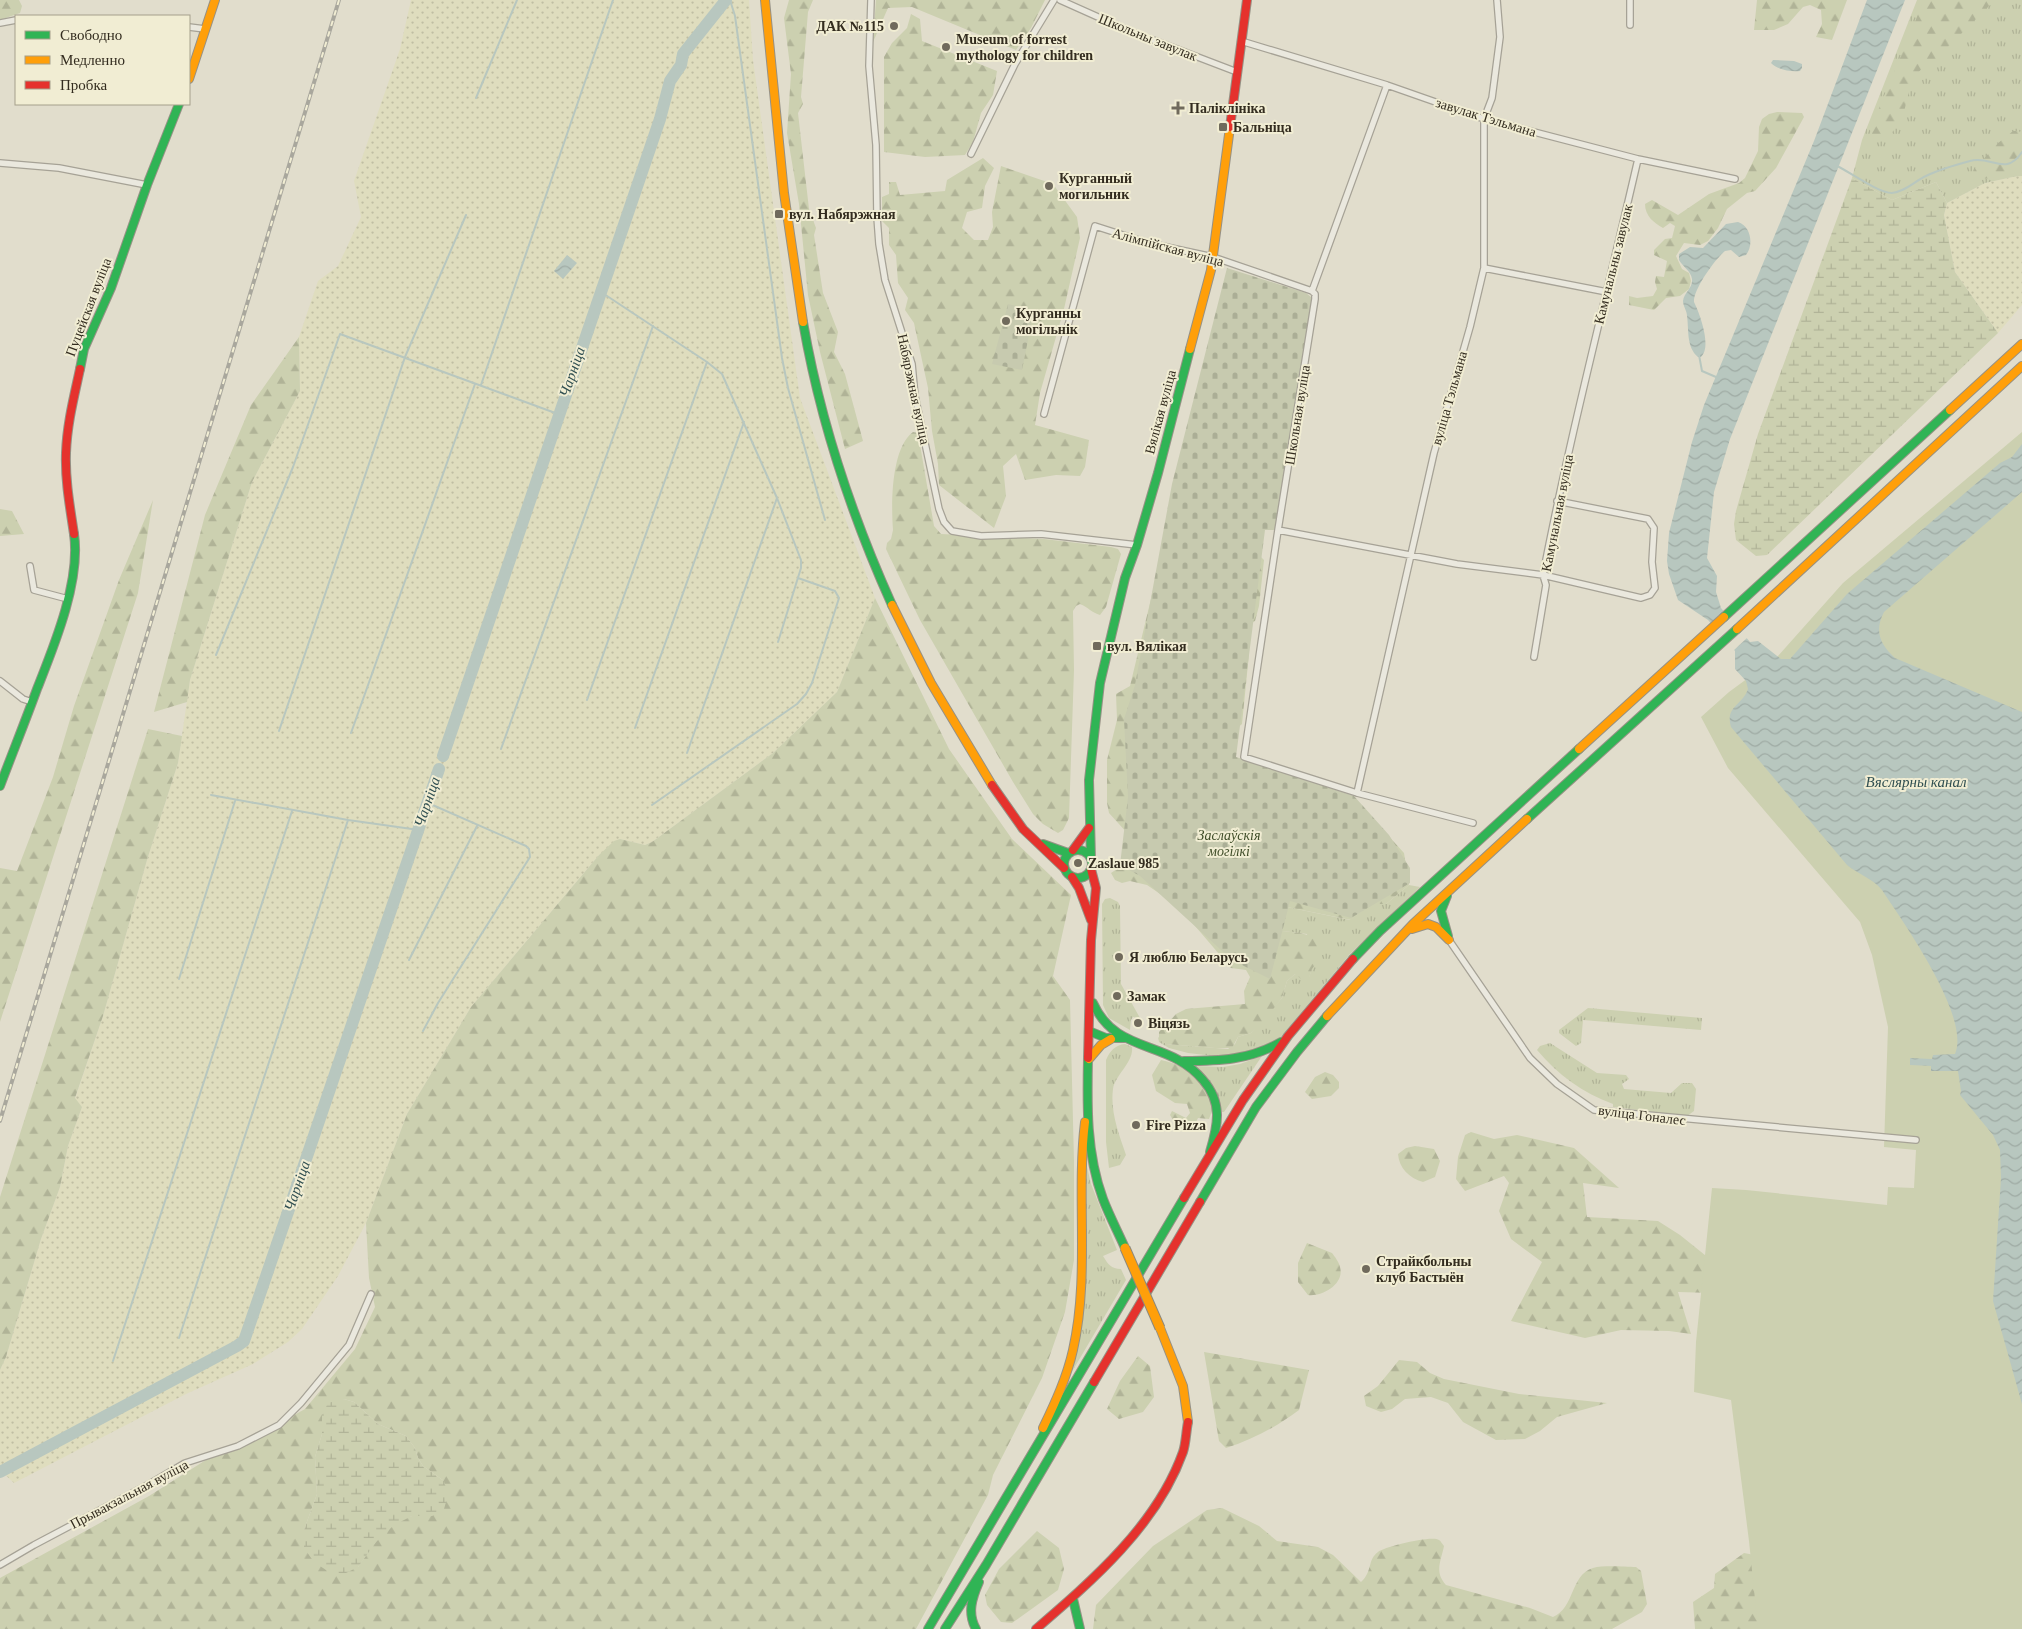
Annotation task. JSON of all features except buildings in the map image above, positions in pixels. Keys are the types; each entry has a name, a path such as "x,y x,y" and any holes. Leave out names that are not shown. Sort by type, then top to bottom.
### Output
{"main road":[{"path":"190,76 215,0"},
{"path":"765,0 784,191 800,309 815,385 837,461 871,558 906,635 938,696 994,789 1011,814 1030,836 1072,877 1080,888 1091,922"},
{"name":"Вялікая вуліца","path":"1091,859 1089,828 1090,780 1100,683 1125,578 1137,545 1178,400 1213,258 1247,0"},
{"name":"Пуцейская вуліца","path":"0,786 68,599 76,550 67,490 66,453 70,414 84,349 111,288 147,184 179,105"},
{"path":"928,1629 1243,1100 1288,1036 1347,966 1380,931 2022,344"},
{"path":"945,1629 986,1565 1256,1107 1271,1085 1338,1002 1398,938 2022,366"},
{"path":"1064,868 1064,860 1089,828"},
{"path":"1030,836 1051,848 1071,852 1084,851 1091,859 1091,869 1096,888 1091,922 1091,993 1087,1110 1081,1146 1080,1283 1076,1338 1054,1404 1030,1455"},
{"path":"1072,877 1083,877 1091,869"},
{"path":"1449,940 1441,916 1441,906 1454,886"},
{"path":"1398,938 1420,924 1428,922 1434,924 1449,940"},
{"path":"1091,993 1097,1014 1103,1023 1125,1038 1184,1061 1231,1061 1248,1058 1260,1054 1288,1036"},
{"path":"1089,1031 1103,1023"},
{"path":"1089,1031 1099,1037 1111,1039 1125,1038"},
{"path":"1089,1059 1101,1045 1111,1039"},
{"path":"1184,1061 1211,1088 1216,1098 1217,1128 1208,1159"},
{"path":"1036,1629 1073,1599 1153,1509 1175,1475 1185,1448 1188,1423 1187,1406 1181,1378 1104,1199 1096,1176 1087,1110"},
{"path":"976,1629 970,1616 970,1608 986,1565"},
{"path":"1073,1599 1080,1629"}],"street":[{"name":"Набярэжная вуліца","path":"871,0 868,66 876,144 879,244 885,280 912,364 915,396 939,510 944,522 952,531 981,536 1041,534 1137,545"},
{"path":"971,154 1015,64 1054,0"},
{"name":"Школьны завулак","path":"1060,0 1127,30 1237,72"},
{"name":"вуліца Тэльмана","path":"1357,793 1409,556 1434,453 1470,327 1484,268 1484,119 1492,98 1500,36 1497,0"},
{"path":"1630,0 1630,25"},
{"path":"0,23 15,20"},
{"path":"190,28 205,28"},
{"name":"завулак Тэльмана","path":"1241,41 1388,85 1484,119 1638,159 1735,179"},
{"name":"Школьная вуліца","path":"1357,793 1244,757 1314,308 1315,294 1312,290 1388,85"},
{"name":"Камунальны завулак","path":"1587,369 1638,159"},
{"path":"0,163 59,168 147,184"},
{"name":"Алімпійская вуліца","path":"1044,414 1095,226 1148,243 1213,258 1312,290"},
{"path":"1484,268 1607,292"},
{"name":"Камунальная вуліца","path":"1534,657 1546,585 1543,575 1557,501 1587,369"},
{"path":"1278,530 1409,556 1543,575 1641,598 1650,595 1655,588 1652,562 1654,528 1651,521 1557,501"},
{"path":"30,566 34,590 68,599"},
{"path":"0,681 23,699 32,702"},
{"path":"1357,793 1473,823"},
{"name":"вуліца Гоналес","path":"1449,940 1530,1058 1557,1084 1594,1110 1916,1140"},
{"name":"Прывакзальная вуліца","path":"0,1565 143,1488 185,1463 238,1446 279,1425 301,1403 349,1344 371,1294"}],"shaded area":[{"path":"411,0 749,0 753,60 800,398 875,598 837,692 773,753 652,842 645,845 620,839 599,855 471,1007 407,1114 366,1223 338,1276 302,1329 288,1342 253,1364 186,1394 14,1483 0,1470 0,1370 6,1357 41,1239 60,1187 68,1146 82,1107 75,1099 103,1016 147,860 178,763 190,680 252,482 300,391 299,337 318,281 338,266 361,217 354,181 400,49"},
{"path":"2022,175 2022,305 1998,333 1955,272 1944,215 1947,203 1985,183"}],"green space":[{"path":"0,0 19,0 22,6 20,13 0,20"},
{"path":"789,0 813,0 808,12 801,97 803,104 798,113 809,209 816,228 814,235 823,293 838,332 834,352 845,374 863,441 845,449 820,352 808,295 799,204 787,133 791,74 784,18"},
{"path":"876,0 1045,0 1031,28 1016,50 912,7 888,8 873,42"},
{"path":"1757,0 1847,0 1832,40 1816,37 1822,24 1821,10 1810,5 1803,7 1788,24 1774,30 1754,30"},
{"path":"1917,0 2022,0 2022,175 1985,183 1947,203 1936,182 1892,200 1852,178 1862,140"},
{"path":"1924,0 1995,0 1937,58 1925,65 1916,75 1910,87 1902,120 1885,141 1877,142 1870,130"},
{"path":"911,14 920,19 922,41 997,71 993,95 981,113 973,142 965,155 925,157 884,152 884,57 892,43 907,28"},
{"path":"1777,112 1802,113 1804,117 1776,168 1755,191 1747,193 1727,209 1718,228 1708,241 1700,245 1684,243 1676,256 1682,269 1689,273 1691,281 1689,289 1680,296 1666,298 1654,310 1629,305 1629,296 1637,298 1653,296 1657,289 1656,276 1664,277 1667,261 1654,255 1654,250 1665,239 1672,238 1675,226 1670,223 1663,228 1656,224 1648,216 1645,204 1652,200 1678,215 1709,194 1739,183 1745,178 1758,151 1759,127 1762,119 1769,114"},
{"path":"2013,131 2019,131 2022,135 2022,176 1979,179 1976,177 1974,170 1997,144"},
{"path":"983,158 994,168 985,186 982,208 967,212 962,228 974,240 988,240 993,227 992,212 1001,166 1053,184 1077,217 1080,238 1064,309 1040,393 1035,425 1089,440 1085,467 1080,476 1056,475 1025,480 1016,454 1003,466 1006,496 994,528 939,485 928,388 914,323 905,310 908,298 898,283 896,255 889,245 889,228 882,221 882,197 889,194 889,182 896,182 900,195 945,191 947,180"},
{"path":"1852,178 1892,200 1936,182 1947,203 1944,215 1955,272 1998,333 1767,555 1756,556 1736,540 1734,524 1736,511 1758,434"},
{"name":"Заслаўскія могілкі","path":"1227,268 1306,293 1311,297 1312,302 1275,530 1265,530 1236,757 1354,796 1389,835 1410,868 1410,883 1351,918 1290,901 1270,979 1232,960 1140,876 1120,865 1128,797 1124,719 1135,685 1172,484"},
{"path":"1008,304 1034,310 1022,370 992,364"},
{"path":"299,337 300,391 252,482 190,680 187,702 154,712 205,515 251,405"},
{"path":"913,432 918,433 934,526 941,534 1044,539 1111,547 1118,549 1121,554 1106,607 1100,615 1080,604 1073,611 1074,670 1069,818 1063,830 1058,833 1043,824 1033,814 1013,782 920,620 886,549 893,530 892,506 896,463 900,450"},
{"path":"2022,432 2022,1629 1758,1629 1731,1400 1694,1392 1696,1342 1712,1188 1887,1205 1888,1187 1914,1188 1916,1150 1884,1147 1888,1027 1872,955 1860,922 1728,768 1701,717 1729,692 1778,656 1843,583"},
{"path":"153,500 138,593 0,1022 0,868 17,871 53,777 74,706 119,580"},
{"path":"0,509 12,511 24,534 0,536"},
{"name":"Заслаўскія могілкі","path":"1258,554 1264,560 1259,606 1255,621 1226,640 1249,654 1242,724 1235,730 1167,737 1353,797 1404,853 1409,885 1386,904 1371,904 1351,920 1282,906 1282,931 1301,933 1318,939 1327,948 1312,969 1309,978 1301,979 1295,974 1287,981 1282,998 1262,1023 1251,1033 1238,1037 1232,1048 1166,1044 1159,1039 1159,1032 1176,1014 1186,1009 1245,1004 1244,991 1250,977 1246,970 1231,968 1178,906 1147,885 1130,881 1122,883 1115,880 1111,873 1123,865 1128,834 1109,813 1107,803 1107,760 1117,720 1116,694 1130,686 1156,578"},
{"path":"875,598 949,749 1012,839 1071,895 1053,976 1070,1000 1074,1161 1074,1260 1065,1312 1042,1378 993,1475 988,1495 916,1629 0,1629 0,1578 149,1496 209,1458 305,1409 355,1349 375,1307 369,1278 366,1223 407,1114 471,1007 599,855 614,841 620,839 645,845 652,842 773,753 837,692","holes":["344,1399 354,1402 378,1424 406,1436 415,1448 423,1466 444,1481 432,1516 412,1516 395,1523 381,1536 358,1567 304,1530 317,1494 315,1457 322,1434 322,1414"]},
{"path":"148,729 182,736 178,763 147,860 103,1016 75,1098 82,1107 68,1146 60,1187 41,1239 6,1357 0,1370 0,1197"},
{"path":"1409,885 1420,887 1350,954 1279,1039 1255,1053 1223,1057 1188,1053 1169,1048 1159,1042 1158,1037 1166,1044 1228,1049 1235,1044 1238,1037 1251,1033 1282,998 1287,981 1295,974 1309,977 1312,969 1307,934 1282,931 1282,906 1350,920 1371,904 1386,904"},
{"path":"1110,898 1118,902 1120,906 1121,984 1140,1018 1133,1017 1130,1030 1109,1018 1103,1005 1102,904 1105,899"},
{"path":"1588,1008 1702,1018 1701,1030 1583,1020 1581,1043 1576,1046 1559,1033 1559,1030"},
{"path":"1550,1043 1597,1073 1626,1075 1629,1079 1622,1084 1624,1089 1671,1093 1682,1083 1692,1083 1696,1089 1694,1111 1687,1116 1613,1107 1613,1104 1581,1089 1545,1059 1537,1050 1540,1046"},
{"path":"1125,1044 1132,1047 1132,1053 1114,1084 1112,1098 1116,1123 1126,1155 1120,1165 1109,1168 1106,1142 1106,1060 1113,1049"},
{"path":"1262,1056 1224,1112 1222,1112 1216,1092 1212,1086 1193,1066 1223,1067 1240,1064"},
{"path":"1161,1060 1180,1066 1188,1071 1200,1083 1209,1098 1213,1108 1209,1119 1198,1118 1191,1132 1178,1129 1170,1115 1172,1111 1186,1118 1190,1113 1187,1104 1175,1103 1156,1091 1152,1075"},
{"path":"1325,1072 1333,1075 1339,1082 1339,1088 1331,1096 1312,1099 1305,1092 1315,1077"},
{"path":"1471,1132 1494,1139 1517,1135 1574,1148 1619,1188 1583,1183 1587,1217 1658,1221 1680,1235 1746,1288 1712,1293 1678,1292 1691,1334 1669,1331 1621,1330 1585,1338 1511,1321 1542,1262 1511,1239 1499,1211 1509,1183 1504,1176 1465,1191 1456,1179 1458,1157 1465,1135"},
{"path":"1415,1146 1434,1149 1440,1161 1435,1177 1423,1182 1409,1175 1400,1164 1398,1154 1406,1148"},
{"path":"1085,1158 1091,1184 1117,1250 1103,1256 1110,1266 1121,1269 1126,1280 1073,1370 1083,1311"},
{"path":"1307,1243 1332,1253 1340,1267 1341,1273 1336,1284 1320,1294 1308,1295 1298,1282 1298,1263"},
{"path":"1204,1352 1309,1370 1299,1410 1264,1432 1226,1448 1219,1441"},
{"path":"1138,1356 1150,1366 1154,1397 1143,1412 1119,1419 1107,1409 1120,1381"},
{"path":"1399,1360 1417,1362 1430,1373 1444,1379 1519,1394 1607,1403 1557,1417 1540,1431 1525,1439 1496,1440 1463,1422 1448,1403 1431,1397 1405,1399 1392,1409 1381,1412 1366,1406 1364,1396 1378,1386"},
{"path":"344,1399 354,1402 378,1424 406,1436 415,1448 423,1466 444,1481 448,1495 444,1509 432,1516 412,1516 394,1525 376,1542 358,1567 344,1574 329,1572 314,1562 304,1548 304,1530 317,1494 315,1457 322,1434 322,1414 328,1403"},
{"path":"1222,1508 1259,1526 1277,1541 1318,1547 1333,1555 1361,1582 1367,1574 1372,1559 1378,1552 1408,1542 1435,1539 1440,1540 1444,1546 1439,1571 1446,1585 1530,1608 1553,1617 1565,1607 1580,1577 1586,1572 1593,1568 1603,1567 1636,1567 1641,1571 1647,1604 1642,1612 1612,1629 1093,1629 1096,1605 1153,1546 1207,1510"},
{"path":"1037,1531 1059,1548 1064,1569 1058,1590 1012,1623 1001,1622 987,1605 985,1595 999,1569"},
{"path":"1744,1553 1846,1573 1956,1629 1695,1629 1693,1602 1714,1588 1715,1574"}],"water":[{"name":"Вяслярны канал","path":"1867,0 1905,0 1730,439 1714,492 1707,558 1717,576 1716,592 1721,608 1750,642 1758,641 1781,659 1790,659 1847,594 2000,463 2012,457 2022,444 2022,492 1884,612 1879,625 1879,631 1882,642 1895,658 2022,712 2022,1404 1993,1301 2001,1178 2000,1150 1993,1135 1960,1095 1958,1071 1931,1071 1931,1066 1910,1065 1910,1058 1932,1059 1933,1055 1955,1054 1957,1038 1953,1017 1944,994 1919,946 1882,890 1874,882 1847,865 1731,727 1730,715 1732,710 1748,689 1746,681 1735,669 1735,651 1708,620 1678,600 1669,574 1667,561 1669,533 1692,442 1704,405 1814,141"},
{"path":"1773,60 1794,61 1802,64 1802,68 1800,71 1785,70 1771,63"},
{"path":"1738,222 1746,227 1750,236 1750,246 1746,255 1739,257 1731,250 1725,251 1705,275 1697,290 1694,302 1702,322 1705,338 1704,352 1701,357 1698,357 1690,343 1687,314 1683,301 1692,279 1679,260 1679,254 1690,247 1703,248 1726,224"},
{"path":"567,255 577,263 563,279 554,271"}],"pier":[{"path":"1725,609 1748,637 1732,652 1709,625"}],"waterway":[{"path":"476,98 517,0"},
{"path":"481,385 613,0"},
{"name":"Чарніца","path":"443,756 660,119 670,81 681,65 683,54 726,0"},
{"path":"730,0 735,16 782,358 788,388 825,520"},
{"path":"1837,166 1879,190 1892,193 1901,191 1926,176 1948,167 1978,160 1998,164 2010,163 2022,152"},
{"path":"279,731 405,357 466,215"},
{"path":"601,292 707,362 722,374 777,498 801,560 801,568 778,642"},
{"path":"501,749 653,326"},
{"path":"216,655 293,467 340,334 558,414"},
{"path":"1699,355 1702,371 1716,377"},
{"path":"587,700 707,362"},
{"path":"351,733 475,384"},
{"path":"635,728 744,422"},
{"path":"687,753 777,498"},
{"path":"652,805 797,704 806,694 812,683 839,598 835,591 798,578"},
{"name":"Чарніца","path":"0,1472 244,1341 439,769"},
{"path":"211,795 348,820 419,830"},
{"path":"179,979 235,801"},
{"path":"423,1031 438,1003 530,857 529,849 526,846 428,803"},
{"path":"113,1361 292,811"},
{"path":"179,1338 348,820"},
{"path":"409,960 477,826"}],"railway":[{"path":"0,1121 339,0"}],"traffic: fast":[{"path":"80,369 84,349 111,288 147,185 179,105"},
{"path":"803,322 818,395 850,501 892,605"},
{"path":"1091,859 1089,780 1100,683 1125,578 1137,545 1158,473 1190,349"},
{"path":"1724,617 1950,410"},
{"path":"0,786 51,653 64,613 74,572 74,534"},
{"path":"1527,819 1737,629"},
{"path":"1353,959 1380,931 1579,749"},
{"path":"1043,844 1068,853"},
{"path":"1078,850 1088,854 1092,864 1088,874 1078,878 1068,874 1064,864 1068,854 1078,850"},
{"path":"1447,896 1441,911 1448,936"},
{"path":"1093,1003 1103,1020 1115,1031 1129,1039 1175,1058 1189,1067 1203,1080 1214,1097 1217,1114 1217,1123 1210,1152"},
{"path":"1200,1202 1256,1107 1297,1052 1327,1016"},
{"path":"1089,1031 1106,1038 1125,1038"},
{"path":"1184,1061 1210,1061 1246,1056 1258,1053 1281,1042"},
{"path":"1088,1058 1088,1111 1093,1164 1103,1199 1125,1248"},
{"path":"928,1629 1184,1198"},
{"path":"945,1629 986,1565 1094,1382"},
{"path":"976,1629 971,1611 974,1594 979,1582"},
{"path":"1073,1599 1080,1629"}],"traffic: slow":[{"path":"190,76 215,0"},
{"path":"765,0 784,193 803,322"},
{"path":"1190,349 1211,270 1230,127"},
{"path":"1950,410 2022,344"},
{"path":"1737,629 2022,366"},
{"path":"892,605 931,683 992,785"},
{"path":"1579,749 1724,617"},
{"path":"1327,1016 1413,924 1527,819"},
{"path":"1412,929 1428,924 1436,927 1449,940"},
{"path":"1089,1059 1101,1045 1111,1039"},
{"path":"1043,1428 1067,1370 1078,1322 1082,1265 1082,1179 1085,1122"},
{"path":"1125,1248 1160,1328"},
{"path":"1160,1328 1183,1386 1188,1422"}],"traffic: jam":[{"path":"1230,127 1247,0"},
{"path":"74,534 67,483 66,453 69,421 80,369"},
{"path":"992,785 1023,829 1064,868"},
{"path":"1073,850 1089,828"},
{"path":"1088,1058 1091,940 1096,888 1091,869"},
{"path":"1072,877 1079,888 1091,920"},
{"path":"1184,1198 1243,1100 1288,1036 1353,959"},
{"path":"1094,1382 1200,1202"},
{"path":"1036,1629 1101,1571 1121,1550 1157,1504 1172,1479 1183,1452 1188,1422"}],"place":[{"name":"ДАК №115","path":"894,26"},
{"name":"Museum of forrest mythology for children","path":"946,47"},
{"name":"Паліклініка","path":"1178,108"},
{"name":"Бальніца","path":"1223,127"},
{"name":"Курганный могильник","path":"1049,186"},
{"name":"вул. Набярэжная","path":"779,214"},
{"name":"Курганны могільнік","path":"1006,321"},
{"name":"вул. Вялікая","path":"1097,646"},
{"name":"Zaslaue 985","path":"1078,863"},
{"name":"Я люблю Беларусь","path":"1119,957"},
{"name":"Замак","path":"1117,996"},
{"name":"Віцязь","path":"1138,1023"},
{"name":"Fire Pizza","path":"1136,1125"},
{"name":"Страйкбольны клуб Бастыён","path":"1366,1269"}]}
